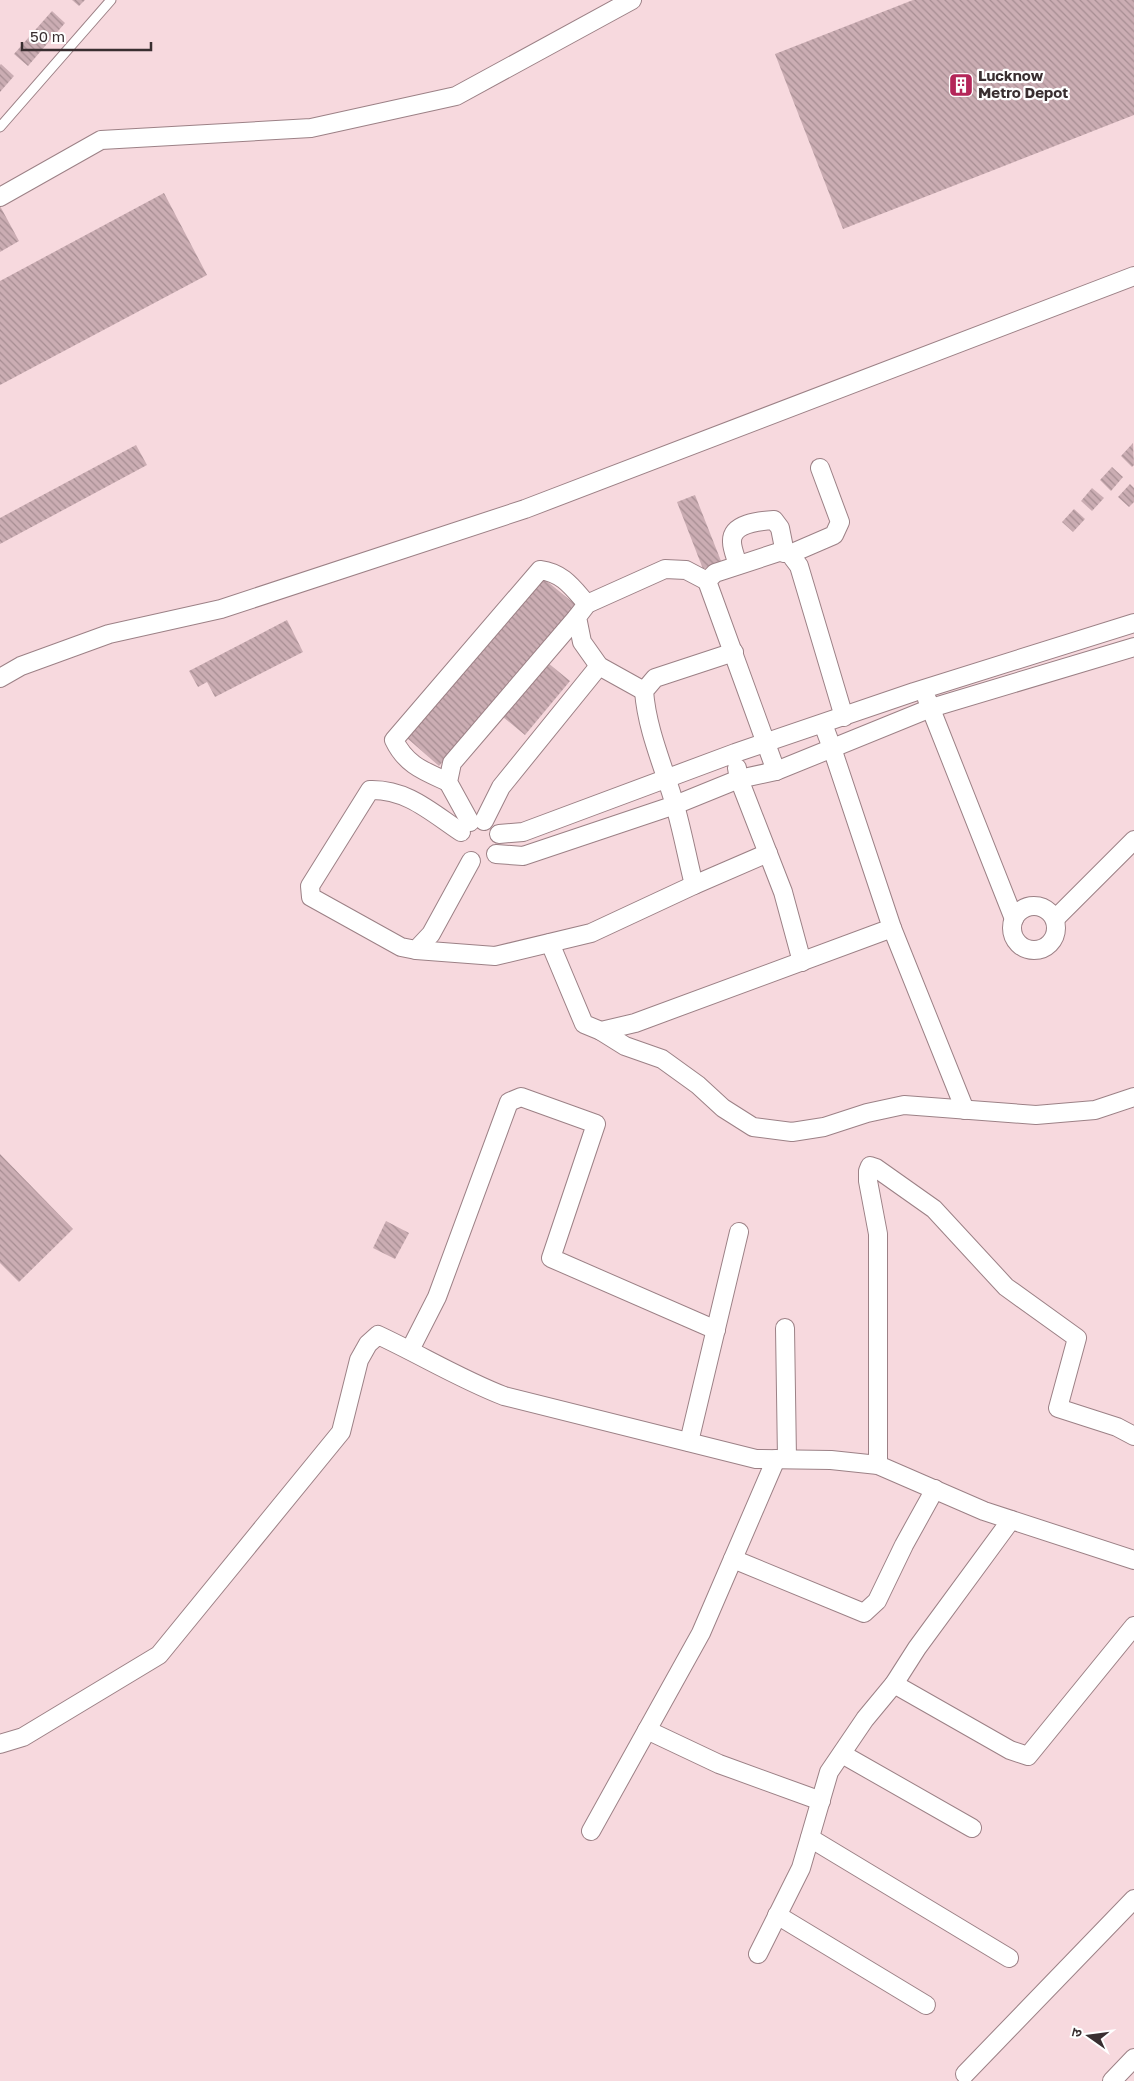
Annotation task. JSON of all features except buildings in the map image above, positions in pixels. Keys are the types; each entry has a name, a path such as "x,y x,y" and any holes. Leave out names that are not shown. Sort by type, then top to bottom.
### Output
{"street":[{"path":"0,197 102,140 311,128 456,96 632,0"},
{"path":"0,678 21,666 108,634 221,609 525,509 1134,276"},
{"path":"708,581 715,573 778,552 787,554 834,535 840,522 820,468"},
{"path":"738,565 732,541 736,531 756,521 774,520 780,528 787,554 799,566 844,717"},
{"path":"448,782 452,764 582,611 665,569 686,570 708,581 776,771"},
{"path":"472,825 448,782 418,767 401,754 394,740 540,570 553,572 565,580 582,611 582,642 599,666 644,691"},
{"path":"499,834 523,832 735,753 767,744 922,690 1134,623"},
{"path":"496,854 523,856 675,805 739,779 776,771 931,708 1134,647"},
{"path":"694,885 675,805 645,711 644,691 655,678 734,652"},
{"path":"599,666 501,787 472,825 459,846 461,852 471,861 485,862 496,854 500,841 496,828 472,825 406,795 383,790 370,790 310,886 311,897 401,947 416,950 496,956 591,933 694,885 768,854"},
{"path":"1001,666 1005,686"},
{"path":"960,678 965,698"},
{"path":"922,690 931,708 1014,919 1013,934 1016,940 1027,949 1034,950 1048,946 1056,934 1055,920 1051,913 1039,906 1024,908 1014,919"},
{"path":"823,724 892,928 965,1110"},
{"path":"735,753 739,779 783,892 802,962"},
{"path":"1055,920 1134,840"},
{"path":"416,950 431,934 471,861"},
{"path":"601,1031 635,1023 892,928"},
{"path":"550,943 584,1024 601,1031 625,1046 662,1059 698,1085 723,1108 753,1127 792,1132 824,1127 867,1113 904,1105 1036,1115 1095,1110 1134,1097"},
{"path":"410,1350 437,1297 509,1102 521,1097 596,1124 551,1258 716,1330"},
{"path":"878,1465 878,1234 868,1181 870,1166 876,1168 934,1209 1006,1287 1077,1338 1058,1408 1117,1427 1134,1436"},
{"path":"689,1442 739,1232"},
{"path":"591,1831 701,1633 733,1559 782,1459 785,1328"},
{"path":"0,1744 23,1737 159,1655 341,1432 359,1360 368,1344 378,1335 410,1350 470,1383 504,1396 756,1459 831,1460 878,1465 935,1488 984,1511 1134,1560"},
{"path":"733,1559 864,1613 877,1601 904,1545 935,1488"},
{"path":"758,1954 801,1868 830,1772 864,1719 894,1684 917,1648 1012,1520"},
{"path":"894,1684 1010,1750 1028,1756 1134,1626"},
{"path":"647,1730 719,1764 821,1801"},
{"path":"842,1754 972,1828"},
{"path":"810,1838 1008,1958"},
{"path":"965,2074 1134,1899"},
{"path":"777,1915 926,2005"},
{"path":"1112,2081 1134,2058"}],"lane":[{"path":"0,127 111,0"}],"place":[{"name":"Lucknow Metro Depot","path":"961,85"}]}
